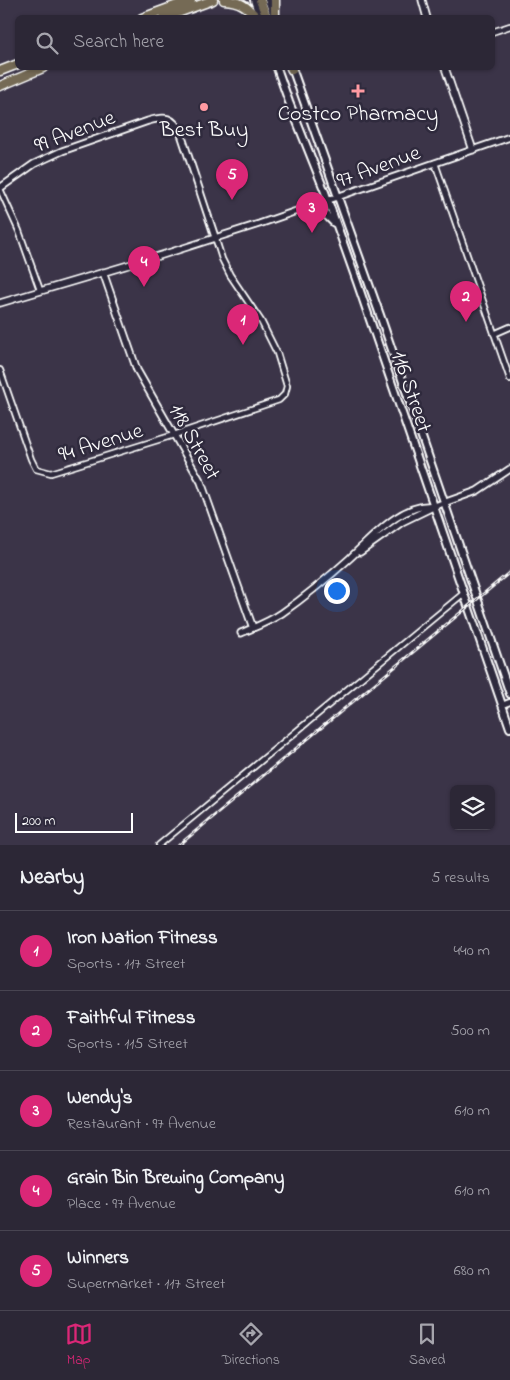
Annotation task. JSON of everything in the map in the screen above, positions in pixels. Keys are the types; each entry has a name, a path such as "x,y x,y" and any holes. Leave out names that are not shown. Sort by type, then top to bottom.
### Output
{"main road":[{"path":"150,15 191,0"},
{"path":"172,15 213,0"},
{"path":"203,3 210,4 224,0 234,1 248,7 255,15"},
{"path":"254,0 257,15"},
{"path":"260,0 266,15"},
{"path":"268,0 273,15"},
{"path":"274,15 275,0"},
{"path":"0,70 15,65"},
{"path":"0,86 38,70"},
{"name":"116 Street","path":"278,70 337,226 510,728"},
{"name":"116 Street","path":"293,70 510,694"},
{"path":"302,209 325,214 337,226"}],"street":[{"path":"422,0 426,15"},
{"path":"495,31 510,26"},
{"path":"446,70 473,150"},
{"name":"99 Avenue","path":"0,188 34,164 62,151 148,121 167,118 175,122 182,134 215,237"},
{"name":"97 Avenue","path":"0,303 162,255 328,201 510,137"},
{"path":"435,163 510,379"},
{"path":"0,188 19,231 40,290"},
{"name":"94 Avenue","path":"0,370 31,459 36,469 51,474 279,400 285,394 287,386 285,376 268,334 230,275 222,259 215,237"},
{"name":"118 Street","path":"103,272 137,370 201,482 253,628"},
{"path":"494,334 510,327"},
{"path":"240,633 282,613 350,558 402,522 435,506 477,491 510,468"},
{"path":"159,845 465,593"},
{"path":"502,704 510,702"}],"railway":[{"path":"179,845 510,572"}],"place":[{"name":"Costco Pharmacy","path":"358,91"},
{"name":"Best Buy","path":"204,107"},
{"name":"Winners","path":"232,200"},
{"name":"Wendy's","path":"312,233"},
{"name":"Grain Bin Brewing Company","path":"144,287"},
{"name":"Faithful Fitness","path":"466,322"},
{"name":"Iron Nation Fitness","path":"243,345"}]}
